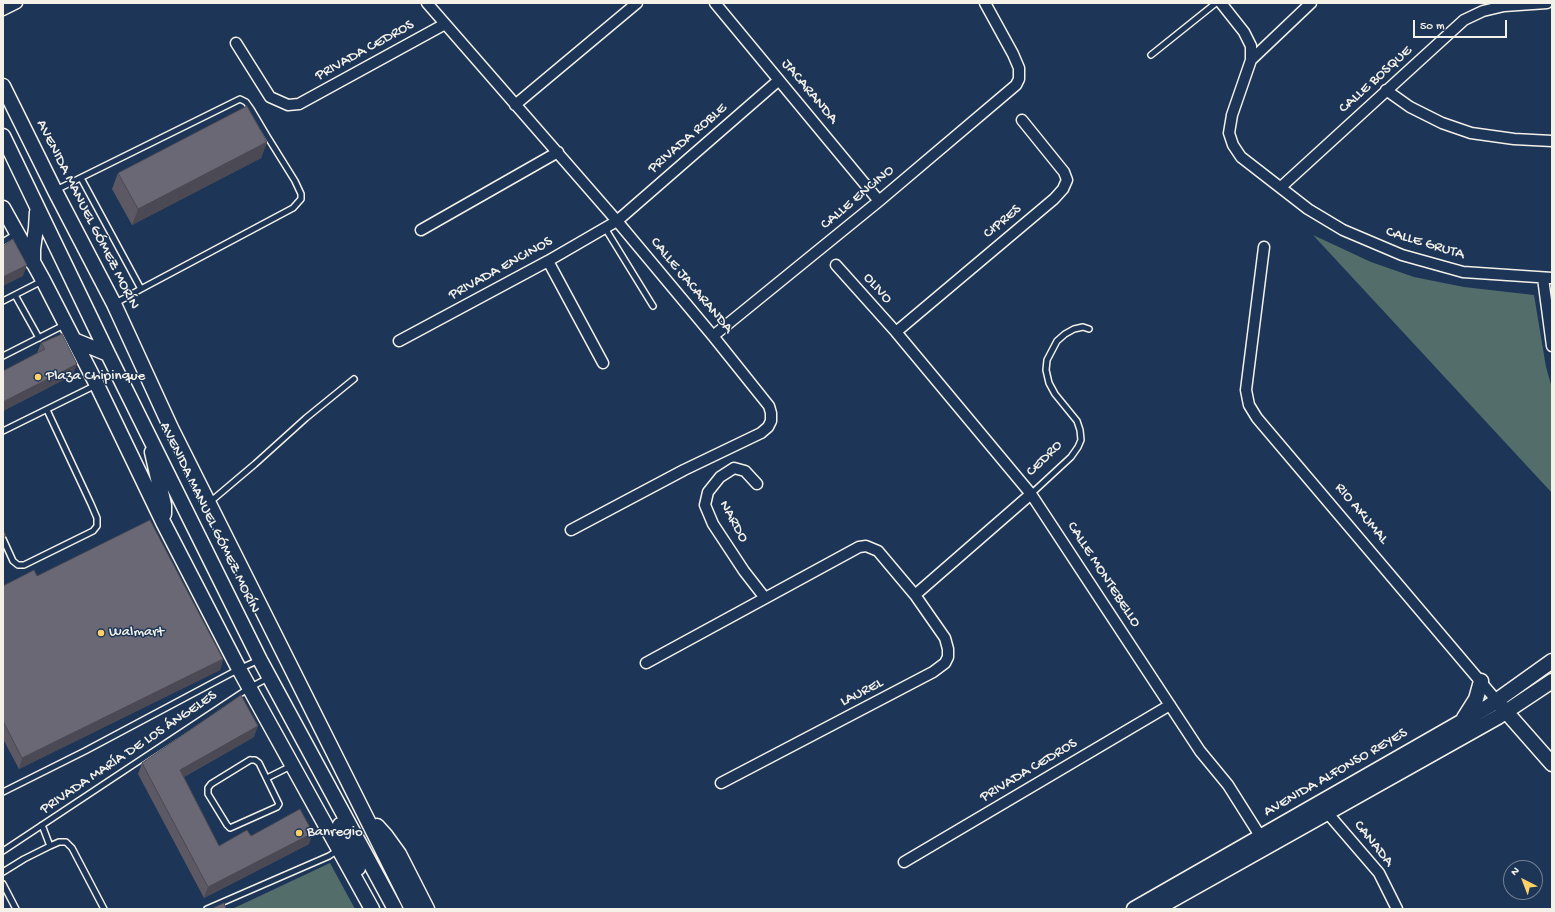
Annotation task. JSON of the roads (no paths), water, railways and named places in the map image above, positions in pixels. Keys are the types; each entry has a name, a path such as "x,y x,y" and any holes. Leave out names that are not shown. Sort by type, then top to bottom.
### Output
{"main road":[{"name":"AVENIDA MANUEL GÓMEZ MORÍN","path":"3,86 54,191 114,304 171,428 412,909"},
{"name":"AVENIDA MANUEL GÓMEZ MORÍN","path":"3,136 108,354 269,678 395,909"},
{"path":"34,264 32,249 36,228 36,207"},
{"path":"3,208 66,324 163,522 238,669 372,909"},
{"path":"74,340 108,354"},
{"path":"154,444 152,455 164,505 163,522"},
{"name":"AVENIDA ALFONSO REYES","path":"1324,808 1462,721 1497,701 1552,661"},
{"path":"1462,721 1476,699 1481,681"},
{"name":"AVENIDA ALFONSO REYES","path":"1134,909 1157,906 1263,842 1324,808 1507,712 1552,681"},
{"name":"RIO AKUMAL","path":"1497,701 1552,764"},
{"path":"334,797 338,819 359,869 359,885"},
{"name":"AVENIDA MANUEL GÓMEZ MORÍN","path":"364,812 393,845 427,909"}],"street":[{"path":"3,10 16,3"},
{"path":"515,105 637,3"},
{"name":"JACARANDA","path":"715,3 879,201"},
{"name":"CALLE ENCINO","path":"713,336 879,201 1011,89 1019,79 1019,68 985,3"},
{"path":"1221,3 1244,32 1251,46 1250,60"},
{"path":"1250,60 1311,3"},
{"name":"CALLE BOSQUE","path":"1281,187 1464,20 1482,11 1504,6 1547,3"},
{"name":"CALLE JACARANDA","path":"430,4 445,24 558,152 713,336 769,406 771,413 771,421 768,427 761,433 684,470 571,530"},
{"name":"PRIVADA CEDROS","path":"236,43 270,97 288,105 298,104 445,24"},
{"name":"CALLE GRUTA","path":"1250,60 1232,115 1229,133 1233,145 1241,157 1308,209 1343,230 1402,255 1463,272 1547,278"},
{"name":"PRIVADA ROBLE","path":"617,221 779,80"},
{"path":"1386,90 1410,108 1442,123 1471,133 1514,139 1552,141"},
{"name":"CIPRES","path":"896,332 1054,199 1063,189 1067,180 1064,172 1022,120"},
{"path":"420,230 558,152"},
{"name":"PRIVADA ENCINOS","path":"400,341 548,261 617,221"},
{"name":"RIO AKUMAL","path":"1264,247 1246,390 1249,405 1262,424 1497,701"},
{"path":"548,261 603,363"},
{"name":"OLIVO","path":"836,265 896,332"},
{"path":"1547,278 1552,346"},
{"name":"CALLE MONTEBELLO","path":"896,332 1031,494 1200,751 1228,785 1263,842"},
{"name":"NARDO","path":"757,484 745,471 734,468 720,477 708,492 705,505 713,524 744,571 765,598"},
{"name":"CEDRO","path":"914,595 1031,494"},
{"path":"646,663 859,547 869,546 878,551 914,595"},
{"name":"LAUREL","path":"721,783 908,686 933,672 945,663 948,657 948,649 945,638 914,595"},
{"name":"PRIVADA CEDROS","path":"904,862 1170,705"},
{"name":"CANADA","path":"1324,808 1380,873 1397,909"}],"lane":[{"path":"1151,55 1216,3"},
{"path":"54,191 240,99 246,102 251,109 295,181 301,194 301,199 293,208 114,304"},
{"path":"81,178 141,289"},
{"path":"605,228 653,306"},
{"path":"3,242 16,233"},
{"path":"3,301 43,280"},
{"path":"15,295 38,338"},
{"path":"3,356 66,324"},
{"name":"CEDRO","path":"1031,494 1072,457 1081,440 1077,421 1048,383 1046,370 1047,360 1057,341 1065,334 1074,328 1082,327 1089,329"},
{"path":"209,503 306,418 354,379"},
{"path":"3,430 97,385"},
{"path":"3,539 14,561 18,565 24,565 93,531 97,526 97,518 91,504 47,410"},
{"path":"3,792 85,751 238,669 260,660"},
{"name":"PRIVADA MARÍA DE LOS ÁNGELES","path":"3,851 249,688 269,678"},
{"path":"253,760 259,763 267,778 279,802 278,806 233,828 228,827 208,794 207,791 209,786 253,760"},
{"path":"267,778 292,766"},
{"path":"42,825 50,846"},
{"path":"3,872 24,859 50,846 62,842 69,844 104,909"},
{"path":"207,909 329,856 339,849"},
{"path":"3,884 16,909"}],"place":[{"name":"Plaza Chipinque","path":"38,377"},
{"name":"Walmart","path":"101,633"},
{"name":"Banregio","path":"299,833"}]}
